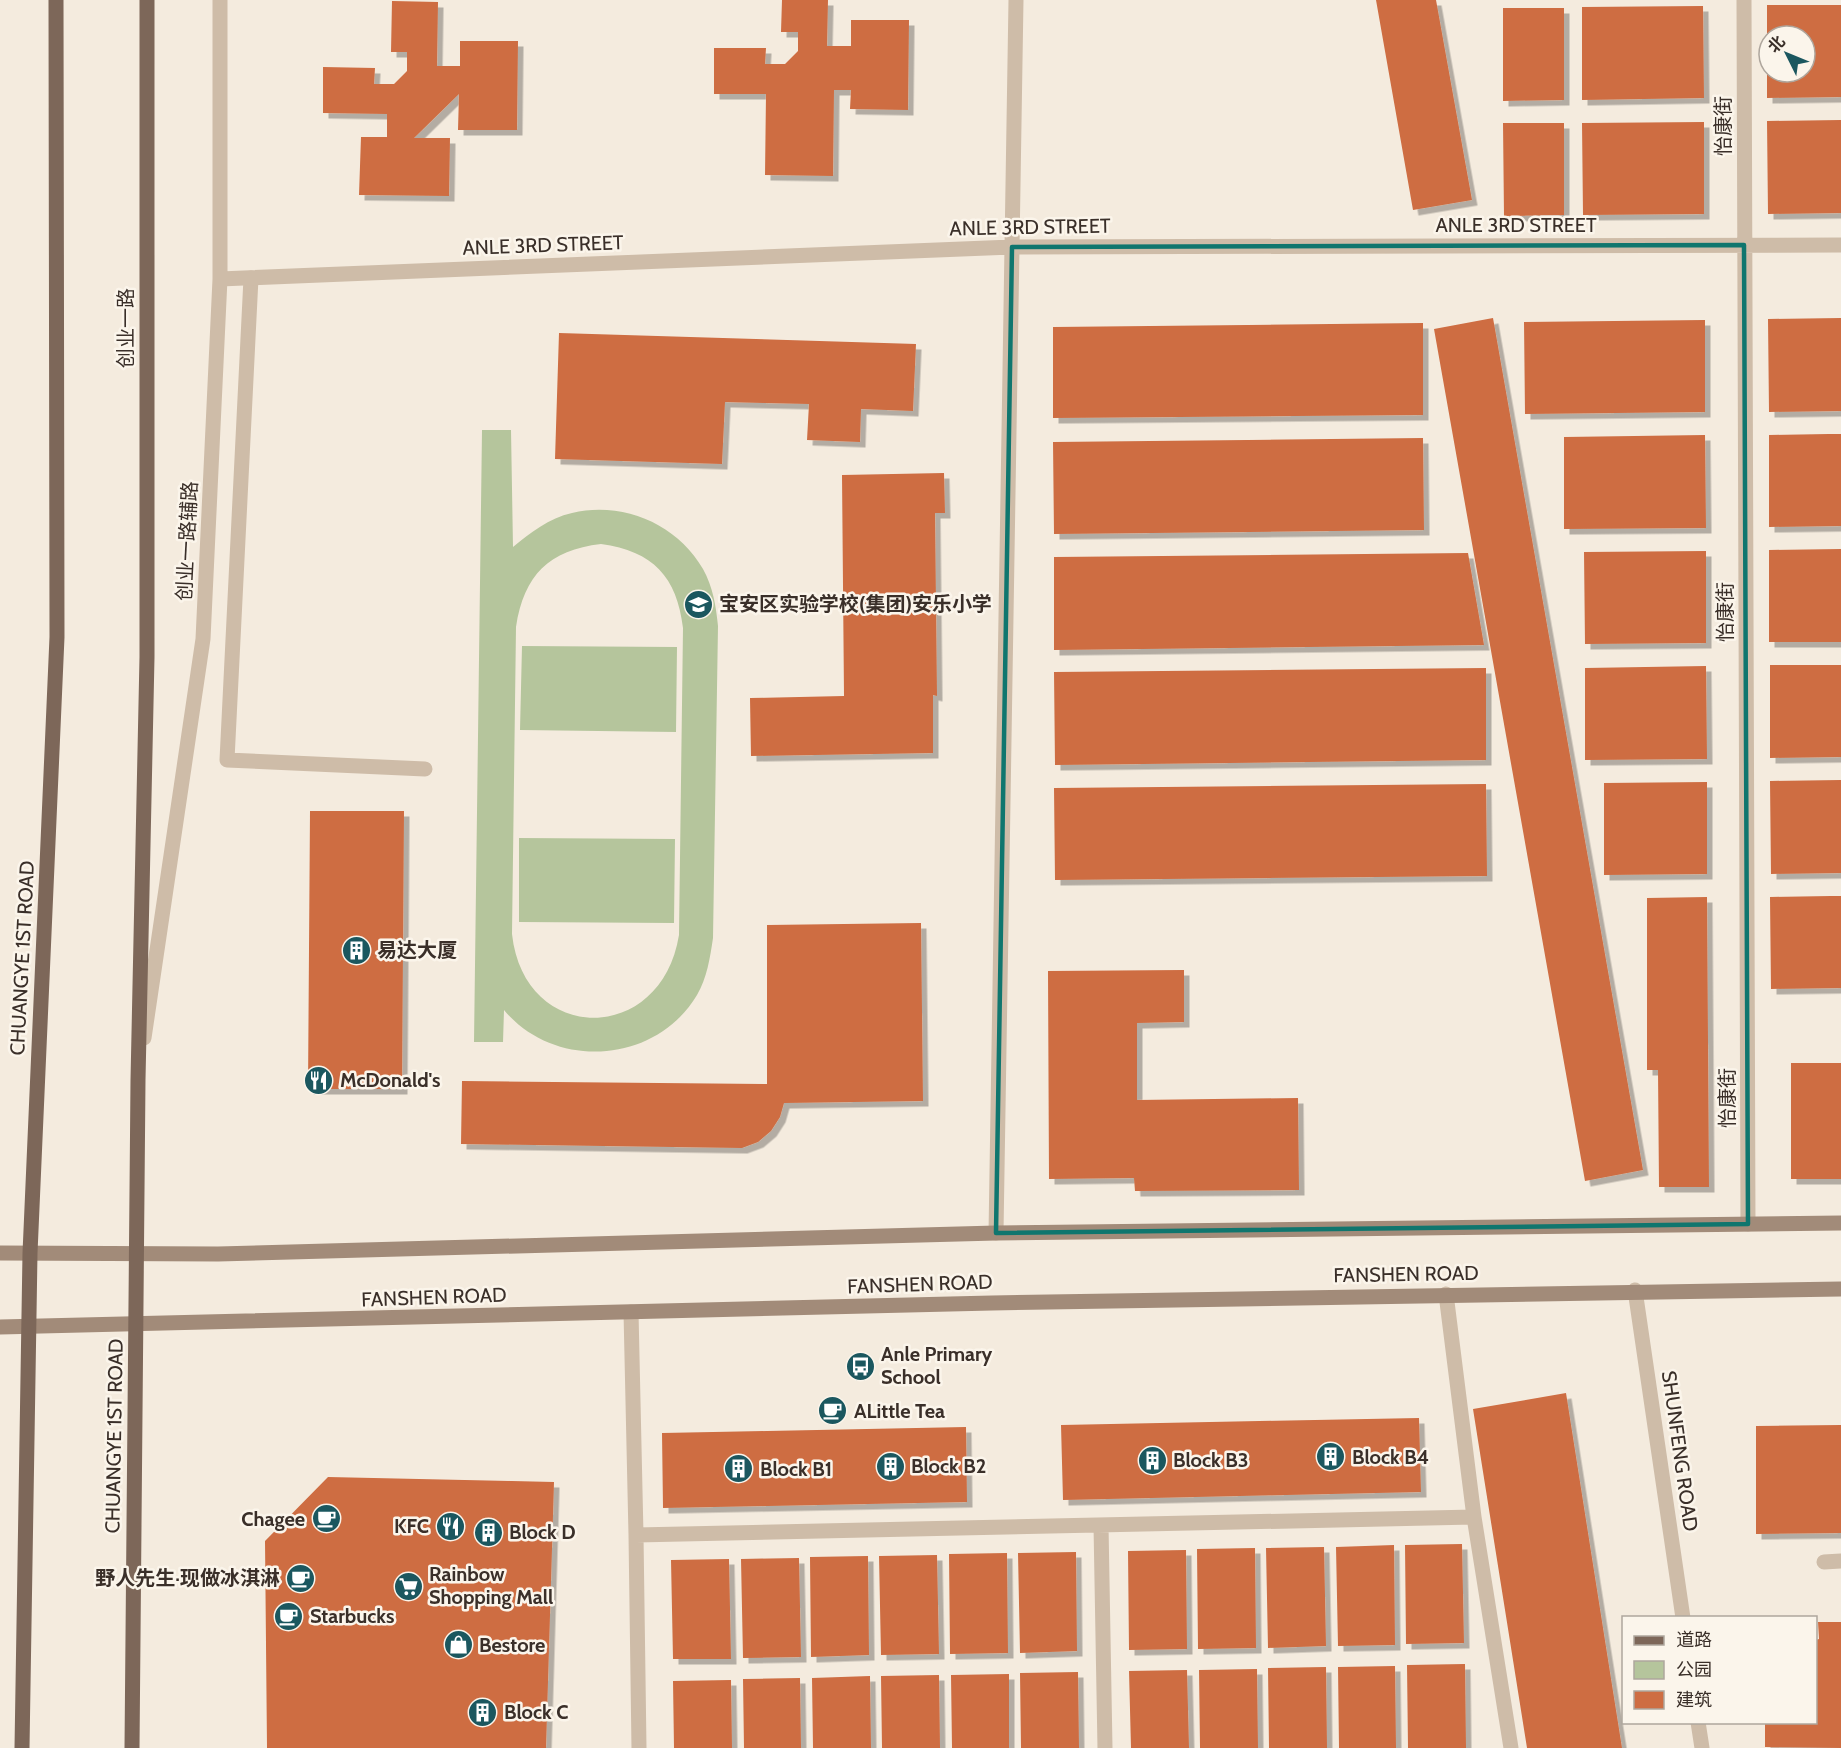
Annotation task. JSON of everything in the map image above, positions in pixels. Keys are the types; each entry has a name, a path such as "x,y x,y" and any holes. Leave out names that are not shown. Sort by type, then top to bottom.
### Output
{"main road":[{"name":"CHUANGYE 1ST ROAD","path":"22,1748 30,1253 57,637 56,0"},
{"name":"创业一路","path":"147,0 147,657"},
{"name":"CHUANGYE 1ST ROAD","path":"132,1748 138,1080 147,657"},
{"path":"0,1253 136,1255 996,1233 1841,1223"},
{"name":"FANSHEN ROAD","path":"0,1327 136,1326 631,1312 1635,1290 1841,1289"}],"street":[{"name":"创业一路辅路","path":"138,1080 203,639 220,279 220,0"},
{"path":"996,1233 1016,0"},
{"name":"怡康街","path":"1744,0 1748,1224"},
{"name":"ANLE 3RD STREET","path":"220,279 1012,247 1841,245"},
{"path":"251,278 227,760 425,770"},
{"name":"SHUNFENG ROAD","path":"1635,1290 1683,1616"},
{"path":"1446,1294 1474,1517 1511,1748"},
{"path":"631,1312 639,1748"},
{"path":"636,1535 1474,1517"},
{"path":"1101,1525 1105,1748"},
{"path":"1824,1562 1841,1561"},
{"path":"1698,1724 1702,1748"}],"highlighted area":[{"path":"1744,245 1748,1224 996,1233 1012,247"}],"green space":[{"path":"482,430 511,430 513,547 555,518 591,510 610,510 647,520 664,528 692,553 709,583 718,626 713,938 706,975 697,995 679,1018 657,1035 631,1046 604,1051 577,1050 550,1043 525,1030 504,1010 503,1042 474,1042","holes":["601,544 619,548 648,560 668,581 675,594 683,628 679,935 667,971 647,997 621,1013 593,1018 565,1012 541,997 522,970 512,934 516,627 525,593 542,568 553,559 583,547"]},
{"path":"522,646 677,647 676,732 520,730"},
{"path":"519,838 675,839 674,923 519,922"}],"building":[{"path":"782,0 828,0 827,46 851,46 851,20 909,20 908,110 850,109 851,90 834,90 833,176 765,175 766,94 714,94 714,48 766,48 765,64 785,64 798,51 798,32 781,32"},
{"path":"1376,0 1436,0 1472,200 1413,210"},
{"path":"392,1 438,2 437,66 460,66 460,41 518,41 517,130 458,130 459,94 414,138 450,138 449,196 359,195 361,137 387,137 387,114 323,113 323,67 375,68 374,84 394,84 407,71 407,52 391,52"},
{"path":"1767,5 1841,5 1841,97 1767,98 1767,84 1817,84 1817,24 1767,24"},
{"path":"1703,6 1704,98 1582,100 1582,7"},
{"path":"1503,8 1564,8 1564,100 1503,101"},
{"path":"1841,120 1841,213 1768,214 1767,121"},
{"path":"1704,122 1704,214 1583,215 1582,123"},
{"path":"1503,123 1564,123 1564,215 1504,216"},
{"path":"1493,318 1643,1170 1585,1181 1434,329"},
{"path":"1841,318 1841,411 1769,412 1768,319"},
{"path":"1705,320 1705,412 1525,414 1524,322"},
{"path":"1423,323 1423,415 1053,418 1053,327"},
{"path":"559,333 916,344 913,411 861,409 860,442 807,440 809,404 725,402 722,464 555,459"},
{"path":"1841,434 1841,526 1769,527 1769,435"},
{"path":"1705,435 1706,528 1564,529 1564,437"},
{"path":"1423,438 1424,530 1054,534 1053,442"},
{"path":"944,473 945,513 935,513 937,696 933,695 933,753 751,756 750,698 844,696 842,475"},
{"path":"1841,549 1841,642 1769,642 1769,550"},
{"path":"1706,551 1706,643 1585,644 1584,552"},
{"path":"1468,553 1484,645 1054,650 1054,557"},
{"path":"1770,665 1841,665 1841,757 1770,758"},
{"path":"1706,666 1707,759 1585,760 1585,668"},
{"path":"1486,668 1486,760 1055,765 1054,672"},
{"path":"1841,780 1841,873 1771,874 1770,781"},
{"path":"1707,782 1707,874 1604,875 1604,783"},
{"path":"1486,784 1487,876 1055,880 1054,788"},
{"name":"易达大厦","path":"310,811 404,811 402,1089 308,1089"},
{"path":"1841,896 1841,988 1771,989 1770,897"},
{"path":"1707,897 1709,1187 1659,1187 1658,1070 1647,1070 1647,898"},
{"path":"921,923 923,1101 784,1103 780,1117 771,1131 758,1142 742,1148 461,1144 462,1081 767,1084 767,925"},
{"path":"1184,970 1184,1022 1137,1023 1137,1100 1298,1098 1299,1190 1135,1191 1134,1178 1049,1179 1048,971"},
{"path":"1791,1063 1841,1063 1841,1179 1791,1179"},
{"path":"1566,1393 1622,1748 1527,1748 1473,1409"},
{"path":"1419,1418 1421,1492 1063,1500 1061,1425"},
{"path":"1841,1425 1841,1533 1756,1534 1756,1426"},
{"path":"966,1427 967,1502 663,1508 662,1433"},
{"name":"Rainbow Shopping Mall","path":"328,1477 554,1482 546,1748 267,1748 265,1541"},
{"path":"1462,1544 1464,1643 1406,1644 1405,1545"},
{"path":"1394,1545 1395,1645 1338,1646 1336,1547"},
{"path":"1324,1547 1326,1646 1268,1648 1266,1548"},
{"path":"1255,1548 1256,1648 1198,1649 1197,1549"},
{"path":"1186,1550 1187,1649 1129,1650 1128,1551"},
{"path":"1076,1552 1077,1651 1020,1653 1018,1553"},
{"path":"1007,1553 1008,1653 950,1654 949,1554"},
{"path":"937,1555 939,1654 881,1655 879,1556"},
{"path":"868,1556 869,1655 811,1657 810,1557"},
{"path":"799,1558 801,1657 743,1658 741,1559"},
{"path":"729,1559 731,1659 673,1659 671,1560"},
{"path":"1818,1622 1841,1622 1841,1748 1765,1747 1765,1724 1817,1724 1817,1640 1819,1639"},
{"path":"1465,1664 1466,1748 1408,1748 1407,1665"},
{"path":"1395,1666 1396,1748 1339,1748 1338,1667"},
{"path":"1326,1667 1327,1748 1269,1748 1268,1668"},
{"path":"1257,1669 1258,1748 1200,1748 1199,1670"},
{"path":"1187,1670 1189,1748 1131,1748 1129,1671"},
{"path":"1078,1672 1079,1748 1021,1748 1020,1673"},
{"path":"1009,1674 1009,1748 952,1748 951,1675"},
{"path":"939,1675 940,1748 882,1748 881,1676"},
{"path":"870,1676 871,1748 813,1748 812,1678"},
{"path":"800,1678 801,1748 744,1748 743,1679"},
{"path":"731,1680 732,1748 674,1748 673,1681"}],"place":[{"name":"宝安区实验学校(集团)安乐小学","path":"698,604"},
{"name":"易达大厦","path":"356,950"},
{"name":"McDonald's","path":"319,1080"},
{"name":"Anle Primary School","path":"860,1366"},
{"name":"ALittle Tea","path":"833,1411"},
{"name":"Block B4","path":"1331,1457"},
{"name":"Block B3","path":"1152,1460"},
{"name":"Block B2","path":"890,1466"},
{"name":"Block B1","path":"739,1469"},
{"name":"Chagee","path":"326,1519"},
{"name":"KFC","path":"450,1526"},
{"name":"Block D","path":"488,1532"},
{"name":"野人先生·现做冰淇淋","path":"301,1578"},
{"name":"Rainbow Shopping Mall","path":"408,1586"},
{"name":"Starbucks","path":"289,1616"},
{"name":"Bestore","path":"458,1645"},
{"name":"Block C","path":"483,1712"}]}
